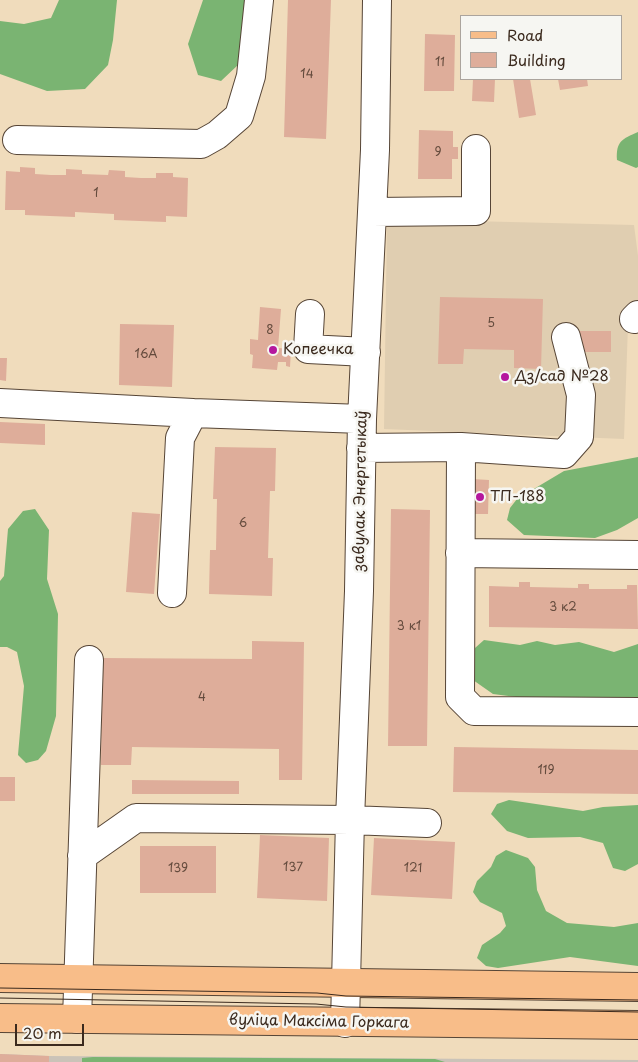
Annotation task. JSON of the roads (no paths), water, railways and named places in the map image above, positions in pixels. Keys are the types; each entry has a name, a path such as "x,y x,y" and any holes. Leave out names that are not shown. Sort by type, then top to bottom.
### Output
{"main road":[{"path":"0,978 638,987"},
{"name":"вуліца Максіма Горкага","path":"0,1018 638,1025"}],"street":[{"path":"16,140 201,144 218,136 239,116 251,76 259,0"},
{"name":"завулак Энергетыкаў","path":"345,1023 350,820 359,591 361,448 372,212 377,0"},
{"path":"372,212 476,211 476,149"},
{"path":"310,314 308,350 366,352"},
{"path":"361,448 461,447 564,454 578,437 581,395 566,337"},
{"path":"0,403 362,419"},
{"path":"172,593 180,438 193,413"},
{"path":"461,447 460,697 474,711 638,712"},
{"path":"460,553 638,555"},
{"path":"78,1020 76,871 89,660"},
{"path":"76,871 136,818 350,820 427,823"}],"tram line":[{"path":"0,988 638,1000"},
{"path":"0,998 638,1012"}],"place":[{"name":"Копеечка","path":"273,350"},
{"name":"Дз/сад №28","path":"505,377"},
{"name":"ТП-188","path":"480,497"}]}
